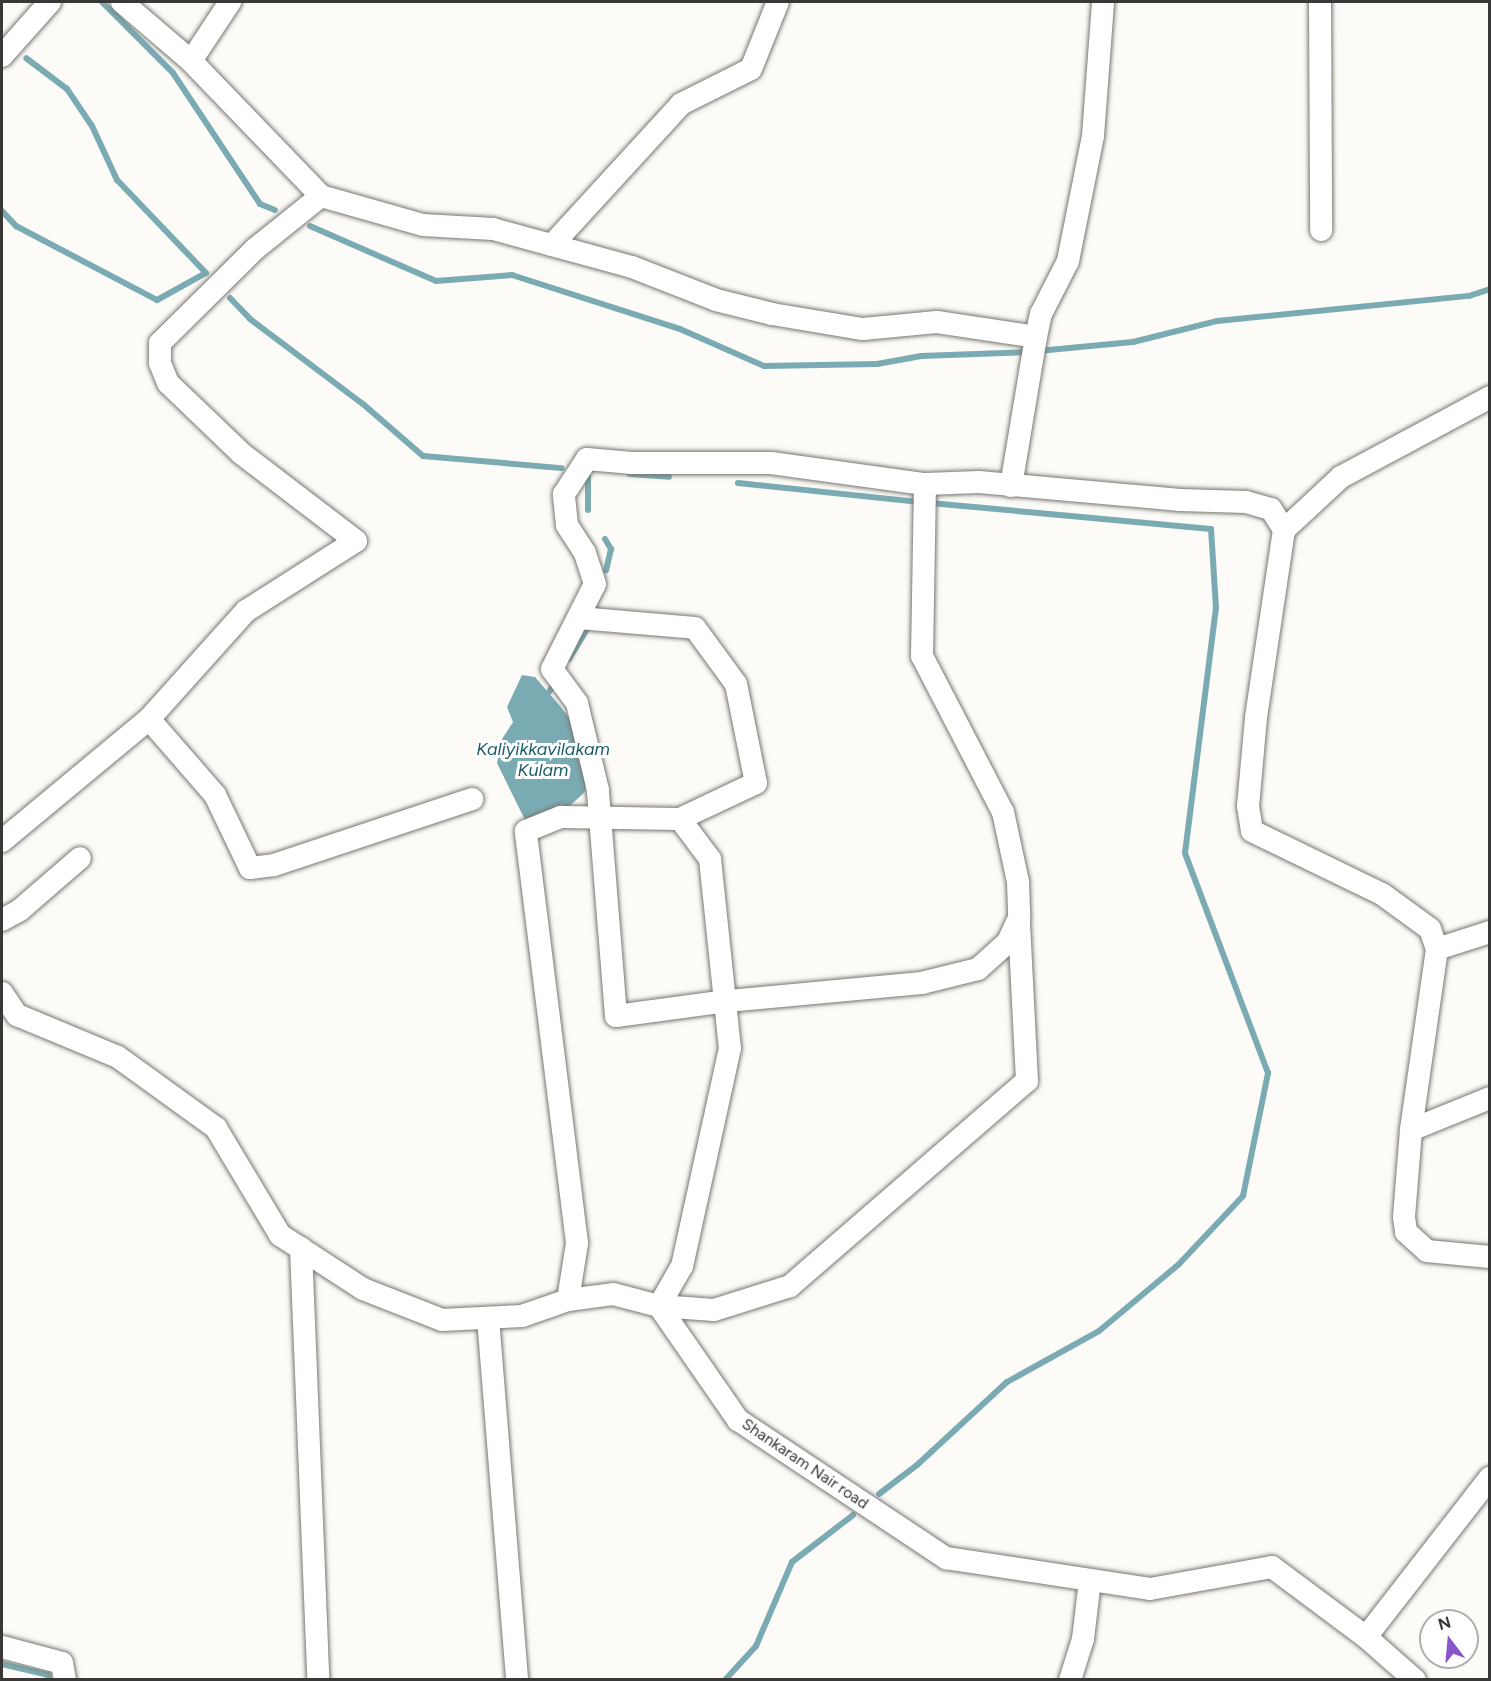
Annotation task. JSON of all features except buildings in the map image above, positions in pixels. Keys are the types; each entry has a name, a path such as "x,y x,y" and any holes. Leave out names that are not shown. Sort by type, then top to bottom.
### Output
{"street":[{"path":"2,56 50,2"},
{"path":"122,2 191,61 321,196 423,225 493,229 632,267 716,300 772,314 863,329 937,322 1036,338"},
{"path":"191,61 230,2"},
{"path":"552,245 681,104 751,69 778,2"},
{"path":"1011,486 1041,314 1068,261 1091,147 1103,2"},
{"path":"1320,2 1321,230"},
{"path":"2,841 149,719 246,611 356,541 241,453 168,382 160,363 160,343 255,249 321,196"},
{"path":"1490,397 1341,477 1284,530 1256,718 1248,806 1252,831 1382,894 1430,929 1437,949 1411,1130 1404,1217 1406,1232 1427,1251 1490,1257"},
{"path":"1019,918 1008,942 978,969 922,983 727,1001 616,1016 598,790 577,703 552,669 595,584 585,553 567,525 564,494 587,459 632,463 771,463 925,496 1011,486 1246,502 1271,509 1284,530"},
{"path":"2,993 17,1015 118,1057 216,1128 280,1234 363,1289 442,1320 522,1316 568,1300 614,1294 659,1306 714,1310 790,1286 1027,1081 1018,882 1003,812 922,656 925,496"},
{"path":"568,1300 577,1243 526,831 561,817 600,815 680,819 756,783 736,684 695,628 579,618"},
{"path":"149,719 215,795 250,868 274,865 472,799"},
{"path":"659,1306 682,1266 730,1048 727,1001 710,859 680,819"},
{"path":"2,920 20,910 80,858"},
{"path":"1437,949 1490,932"},
{"path":"1411,1130 1490,1098"},
{"path":"301,1248 318,1680"},
{"name":"Shankaram Nair road","path":"659,1306 738,1420 946,1558 1150,1589 1272,1567 1366,1637 1415,1680"},
{"path":"488,1318 518,1680"},
{"path":"1366,1637 1490,1478"},
{"path":"1070,1680 1083,1639 1090,1580"},
{"path":"2,1647 62,1663 65,1680"}],"water":[{"name":"Kaliyikkavilakam Kulam","path":"522,675 535,677 560,706 576,727 586,756 585,792 565,810 525,820 497,763 502,739 513,722 507,707"}],"waterway":[{"path":"102,2 173,73 260,204 275,210"},
{"path":"2,211 16,226 157,300 206,273 117,180 92,126 67,89 26,58"},
{"path":"310,226 436,281 512,275 680,329 764,366 877,364 921,356 1028,352"},
{"path":"1038,351 1133,342 1217,321 1469,296 1490,289"},
{"path":"230,298 250,319 363,404 423,456 561,468"},
{"path":"630,474 669,477"},
{"path":"588,477 588,510"},
{"path":"738,483 920,502"},
{"path":"879,1494 917,1465 1007,1382 1099,1331 1179,1264 1243,1196 1268,1073 1185,853 1216,608 1211,529 930,503"},
{"path":"605,539 611,549 606,570"},
{"path":"569,659 590,624"},
{"path":"544,700 556,681"},
{"path":"725,1680 756,1646 792,1562 853,1515"},
{"path":"2,1664 48,1675 49,1680"}]}
